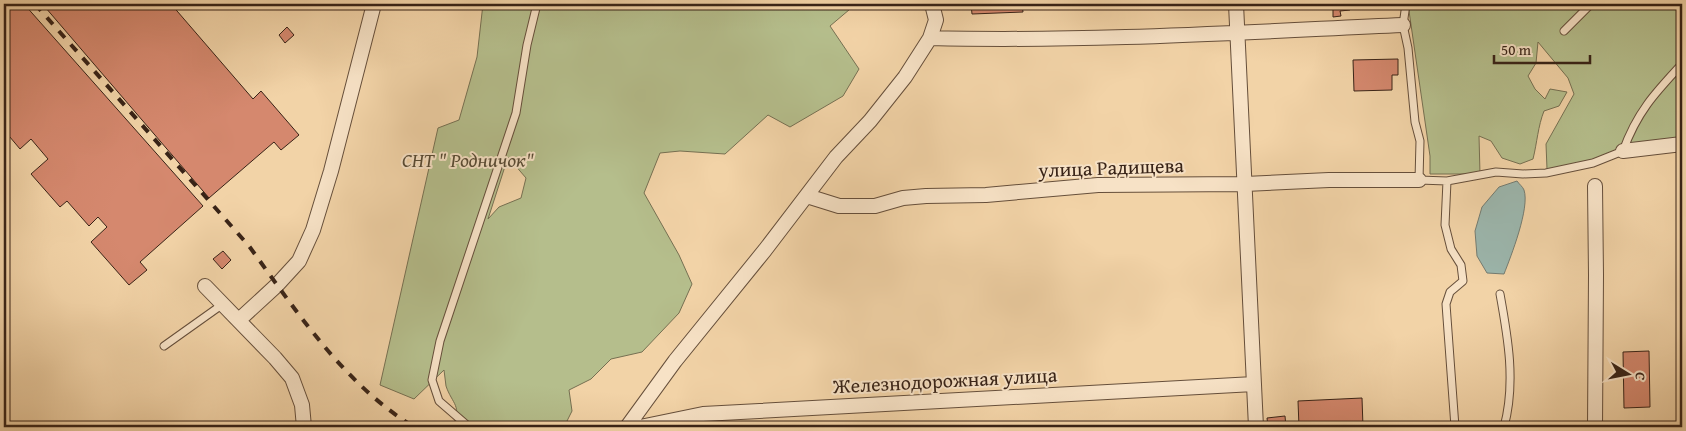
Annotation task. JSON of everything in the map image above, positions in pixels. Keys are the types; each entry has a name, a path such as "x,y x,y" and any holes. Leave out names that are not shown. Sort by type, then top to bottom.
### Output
{"street":[{"path":"239,320 277,285 299,261 313,230 331,170 374,4"},
{"path":"628,427 675,361 836,157 870,122 905,77 930,38 936,20 932,4"},
{"path":"1236,4 1256,427"},
{"path":"930,38 992,40 1237,34 1403,25"},
{"path":"1623,151 1682,144"},
{"name":"улица Радищева","path":"807,196 839,206 875,206 903,198 986,195 1098,185 1419,180"},
{"path":"1595,427 1596,186"},
{"path":"206,286 292,378 302,405 304,427"},
{"name":"Железнодорожная улица","path":"640,427 703,414 1254,384"}],"lane":[{"path":"469,427 439,401 432,380 440,341 516,113 527,45 537,4"},
{"path":"1406,4 1403,25 1408,48 1415,122 1420,141 1419,180 1447,181 1496,172 1523,174 1553,172 1593,163 1623,151 1630,130 1650,98 1682,64"},
{"path":"1564,31 1591,4"},
{"path":"1447,181 1446,225 1451,249 1461,265 1463,281 1450,292 1446,304 1454,427"},
{"path":"1500,294 1511,372 1508,408 1504,427"},
{"path":"164,346 223,304"}],"green space":[{"name":"СНТ \" Родничок\"","path":"483,4 856,4 830,26 859,69 843,96 790,127 768,115 725,154 680,151 660,153 644,193 679,255 692,284 679,313 642,352 611,359 591,379 569,390 572,411 564,427 452,427 457,410 446,386 444,370 414,399 380,385 438,128 459,120 477,57","holes":["508,157 526,178 521,198 499,207 488,219"]},
{"path":"1408,4 1682,4 1682,141 1638,145 1591,165 1547,169 1546,144 1574,94 1568,78 1538,42 1536,63 1528,76 1535,89 1545,99 1550,89 1567,92 1559,106 1544,111 1533,159 1520,164 1502,158 1491,141 1479,136 1480,174 1430,174 1430,156"}],"water":[{"path":"1517,181 1523,189 1525,198 1522,220 1515,244 1504,274 1487,273 1477,256 1475,231 1482,207 1499,187"}],"building":[{"path":"4,4 9,8 14,4 24,4 203,206 140,262 147,270 129,285 91,242 107,227 98,217 89,226 67,201 60,207 31,174 48,159 31,139 20,149 4,130"},
{"path":"49,4 171,4 253,99 261,91 299,135 281,150 274,142 209,198 45,7"},
{"path":"971,4 1022,4 1023,12 972,14"},
{"path":"1326,4 1349,4 1350,10 1340,11 1341,16 1333,17 1333,9 1326,9"},
{"path":"287,27 294,35 285,43 279,35"},
{"path":"1398,59 1398,75 1392,75 1392,90 1354,91 1353,60"},
{"path":"223,251 231,260 222,269 213,259"},
{"path":"1649,351 1650,407 1624,408 1623,352"},
{"path":"1362,398 1363,427 1299,427 1298,401"},
{"path":"1285,416 1286,427 1268,427 1267,418"}],"railway":[{"path":"35,4 249,246 323,345 365,390 414,427"}]}
